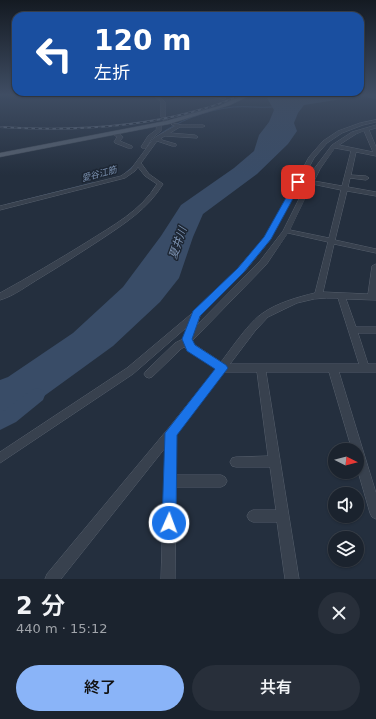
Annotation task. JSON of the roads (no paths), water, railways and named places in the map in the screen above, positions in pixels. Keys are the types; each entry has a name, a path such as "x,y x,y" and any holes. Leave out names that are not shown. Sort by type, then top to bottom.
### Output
{"main road":[{"path":"0,156 171,121"}],"street":[{"path":"0,458 130,371 196,314 241,270 268,238 312,157 325,142 340,132 362,124 376,121"},
{"path":"168,122 178,126 203,126"},
{"path":"0,205 122,175 135,161 151,136 158,131 159,124"},
{"path":"0,208 123,177 129,174 158,138 178,126"},
{"path":"149,374 178,346 184,343 263,263 286,231 317,169 334,146 348,136 376,126"},
{"path":"366,129 376,153"},
{"path":"114,133 120,137 117,142 130,147"},
{"path":"164,134 195,137"},
{"path":"158,138 160,141 174,145"},
{"path":"370,139 376,139"},
{"path":"334,146 376,153"},
{"path":"318,296 354,150"},
{"path":"0,297 61,263 111,229 150,199 160,184 147,175 138,162"},
{"path":"348,176 366,178"},
{"path":"310,182 376,194"},
{"path":"286,231 376,251"},
{"path":"52,579 171,433 252,328 265,315 295,301 318,296 374,297 376,266"},
{"path":"341,296 365,368"},
{"path":"196,314 187,339 191,348 222,368 376,368"},
{"path":"352,330 376,330"},
{"path":"261,369 292,579"},
{"path":"333,369 376,513"},
{"path":"168,579 171,433"},
{"path":"236,462 274,461"},
{"path":"170,481 221,481"},
{"path":"253,516 282,516"}],"water":[{"path":"295,121 294,123 297,131 288,144 257,174 203,214 193,237 179,278 160,302 113,346 40,399 0,416 0,380 8,377 73,333 123,287 161,236 181,205 234,168 254,151 259,135 269,122"}],"waterway":[{"name":"愛谷江筋","path":"156,137 182,121"},
{"name":"愛谷江筋","path":"127,172 134,166"},
{"name":"愛谷江筋","path":"6,205 93,183"},
{"name":"夏井川","path":"0,422 10,417 37,395"}],"railway":[{"path":"0,127 49,129 97,127 151,121"}]}
